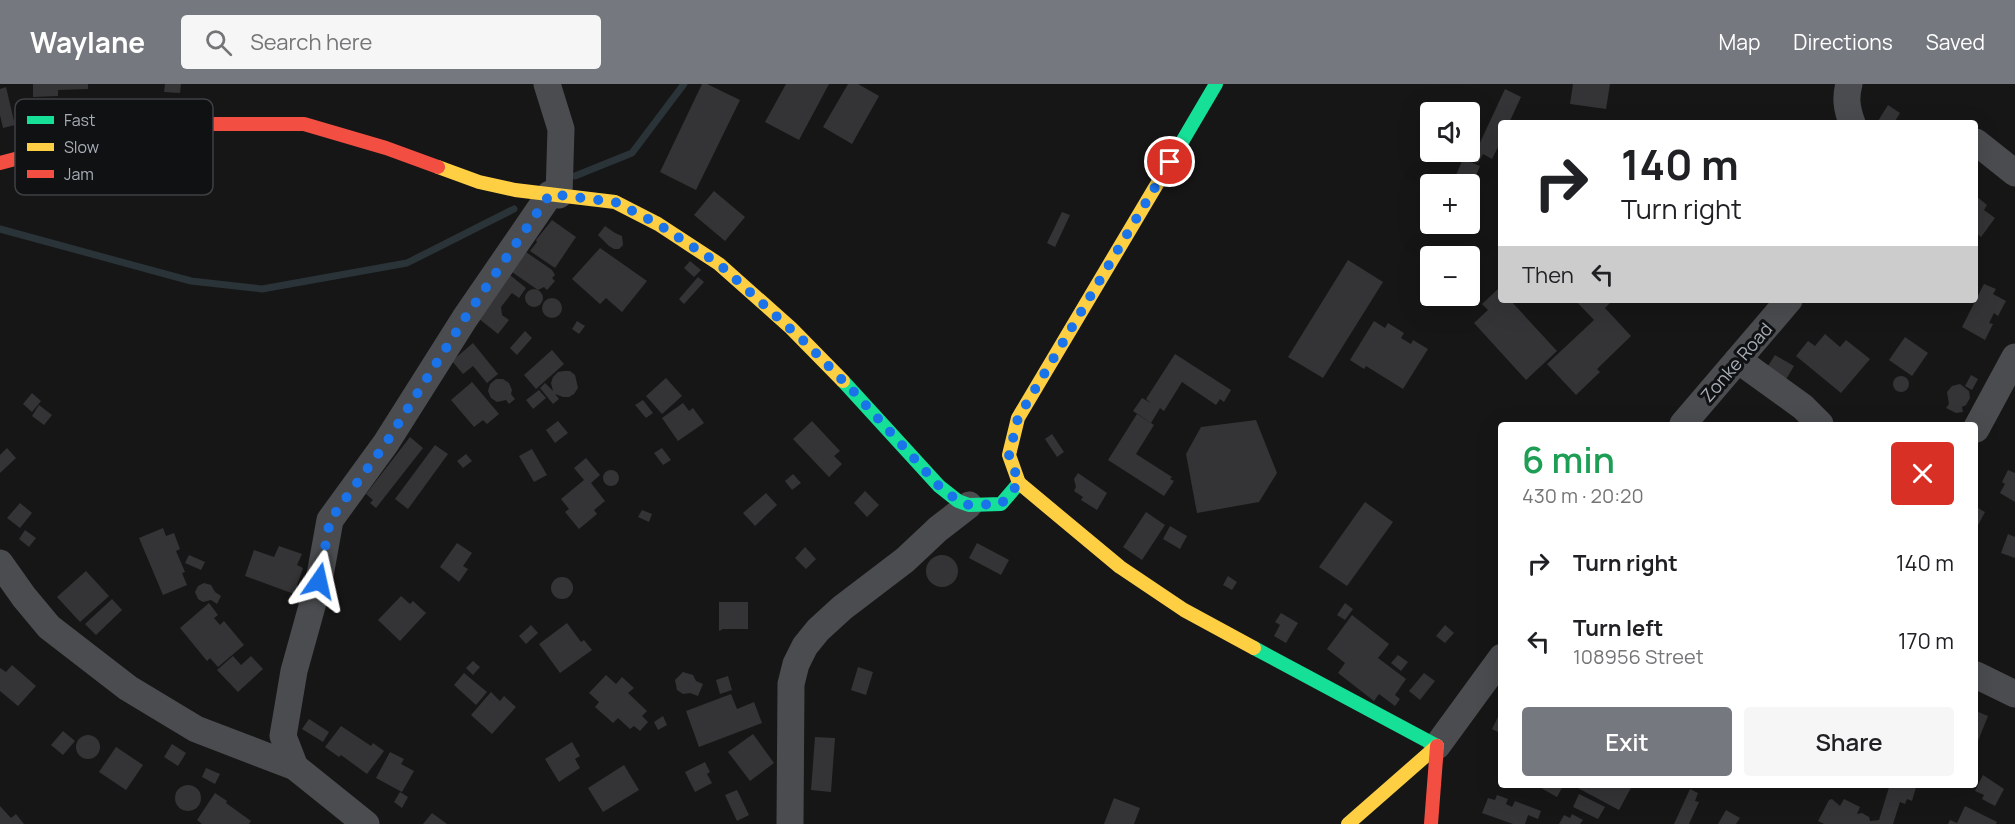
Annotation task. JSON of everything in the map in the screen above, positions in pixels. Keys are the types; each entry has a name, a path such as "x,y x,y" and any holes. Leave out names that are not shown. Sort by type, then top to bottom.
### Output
{"street":[{"path":"295,766 283,736 294,671 319,581 330,520 386,443 465,318 554,195 561,129 548,84"},
{"path":"1216,84 1018,418 1009,455 1019,483 1120,567 1184,610 1437,746"},
{"path":"1849,84 1846,93 1846,108 1851,120"},
{"path":"213,124 304,124 386,148 479,182 515,190 615,202 658,224 719,264 799,336 854,392 939,486 958,501 969,505 1001,504 1019,483"},
{"path":"1978,144 2015,173"},
{"path":"0,163 15,159"},
{"name":"Zonke Road","path":"1685,422 1786,303"},
{"path":"1978,425 2015,357"},
{"path":"1738,360 1803,407 1818,422"},
{"path":"790,824 791,684 796,664 806,646 818,630 842,608 905,560 969,505"},
{"path":"0,563 49,627 128,688 196,729 295,766 366,824"},
{"path":"1348,824 1437,746 1498,662"},
{"path":"1978,676 2015,694"},
{"path":"1431,824 1437,746"}],"building":[{"path":"33,84 88,84 88,89 58,90 58,96 33,97"},
{"path":"165,84 181,84 180,93 164,92"},
{"path":"702,84 707,84 740,100 696,190 660,172"},
{"path":"786,84 829,84 799,140 765,122"},
{"path":"848,84 858,84 879,96 852,144 823,127"},
{"path":"1573,84 1610,84 1606,109 1570,104"},
{"path":"6,87 15,125 3,128 0,115 0,89"},
{"path":"1505,89 1521,97 1510,120 1498,120 1498,147 1492,159 1483,154 1480,159 1480,143"},
{"path":"1888,105 1900,113 1896,120 1879,120"},
{"path":"1462,162 1470,162 1480,166 1477,174 1456,174"},
{"path":"714,191 745,217 725,241 694,215"},
{"path":"1978,198 1987,205 1984,210 1995,218 1981,237 1978,235"},
{"path":"1062,212 1070,215 1055,247 1047,243"},
{"path":"552,220 576,237 555,268 530,251"},
{"path":"605,226 622,236 623,245 619,249 609,246 598,235"},
{"path":"600,248 647,281 622,312 606,298 600,304 572,279"},
{"path":"526,252 552,270 555,275 552,278 555,281 547,290 544,287 538,290 512,272"},
{"path":"1348,260 1383,282 1323,378 1288,357"},
{"path":"690,261 701,270 694,277 684,268"},
{"path":"510,275 526,288 519,298 512,293 501,307 502,315 509,320 498,334 478,318"},
{"path":"698,277 704,282 684,304 679,299"},
{"path":"1984,284 1996,289 1993,294 2006,301 1998,316 1994,313 1989,323 1993,324 1985,340 1962,327 1974,303 1978,303 1978,296"},
{"path":"534,289 540,292 543,298 540,304 534,307 528,304 525,298 528,292"},
{"path":"1498,289 1498,303 1513,303 1557,351 1526,380 1474,323 1488,310 1482,304"},
{"path":"552,298 559,301 562,308 559,315 552,318 545,315 542,308 545,301"},
{"path":"1578,303 1610,303 1605,308 1631,336 1597,369 1600,372 1576,395 1547,364 1594,320"},
{"path":"577,321 585,326 579,334 572,329"},
{"path":"1374,321 1385,328 1388,323 1404,333 1401,338 1411,344 1413,340 1428,349 1403,389 1366,366 1364,369 1350,360"},
{"path":"525,331 532,338 517,355 510,348"},
{"path":"1825,334 1840,347 1846,340 1870,359 1841,393 1796,356 1808,341 1815,346"},
{"path":"1905,337 1928,353 1912,376 1889,360"},
{"path":"473,343 498,374 487,383 473,366 463,374 452,361"},
{"path":"552,350 564,364 536,389 524,375"},
{"path":"1175,354 1231,390 1224,402 1220,399 1216,405 1182,382 1164,411 1160,408 1151,423 1133,411 1142,398 1151,403 1146,399"},
{"path":"1775,355 1794,366 1785,381 1766,369"},
{"path":"570,371 575,375 578,388 569,397 555,394 559,399 553,404 540,388 545,383 553,391 551,383 553,377 558,372"},
{"path":"1971,375 1978,379 1972,390 1965,386"},
{"path":"1901,376 1907,378 1909,384 1907,390 1901,392 1895,390 1893,384 1895,378"},
{"path":"666,378 682,396 662,414 646,396"},
{"path":"496,379 503,379 509,383 511,394 515,399 509,404 506,400 497,402 491,398 488,391 490,384"},
{"path":"472,382 499,414 487,424 483,420 474,427 451,400"},
{"path":"1960,384 1969,391 1970,398 1962,407 1963,412 1956,413 1946,408 1949,404 1947,392 1952,386"},
{"path":"539,390 546,398 533,409 526,400"},
{"path":"32,393 41,401 32,412 23,404"},
{"path":"643,400 653,413 646,418 635,405"},
{"path":"683,403 689,411 693,408 704,423 678,441 662,418"},
{"path":"39,405 52,415 44,425 32,416"},
{"path":"1137,414 1154,425 1136,454 1172,477 1170,479 1174,481 1164,496 1108,460"},
{"path":"1256,420 1277,473 1259,502 1197,513 1186,454 1201,427"},
{"path":"558,421 568,433 555,443 546,430"},
{"path":"812,421 840,451 834,456 842,464 829,477 793,439"},
{"path":"1052,434 1064,452 1057,457 1045,439"},
{"path":"410,437 423,448 376,508 370,503 373,500 366,494"},
{"path":"435,445 448,454 408,509 395,499"},
{"path":"7,448 16,458 0,473 0,455"},
{"path":"662,448 671,460 663,465 654,453"},
{"path":"532,449 547,475 534,482 519,456"},
{"path":"466,454 472,461 463,468 457,461"},
{"path":"586,458 600,475 591,483 605,501 594,510 597,514 579,529 565,512 569,509 561,499 584,480 574,468"},
{"path":"608,470 614,470 619,478 617,484 608,486 603,481 603,475"},
{"path":"2008,470 2015,473 2015,502 2000,493"},
{"path":"1078,473 1107,493 1097,510 1081,500 1083,497 1074,491 1076,487 1074,479"},
{"path":"793,474 801,483 792,490 785,481"},
{"path":"865,491 879,505 867,517 854,503"},
{"path":"766,493 777,505 755,526 743,513"},
{"path":"1365,502 1393,522 1347,586 1319,567"},
{"path":"20,503 32,513 20,528 7,518"},
{"path":"1978,508 1985,512 1978,525"},
{"path":"642,510 652,514 649,522 638,517"},
{"path":"1146,512 1165,525 1142,560 1123,547"},
{"path":"1170,526 1187,536 1180,549 1163,539"},
{"path":"163,528 166,536 174,533 180,549 176,551 185,572 182,573 187,585 163,595 139,538"},
{"path":"25,530 36,538 29,547 19,539"},
{"path":"2008,534 2015,537 2015,558 2001,553"},
{"path":"457,543 472,553 463,566 468,569 459,582 440,567"},
{"path":"977,543 1009,560 1001,575 969,558"},
{"path":"279,546 302,554 297,565 303,568 294,594 245,576 254,550 274,557"},
{"path":"805,547 816,559 806,569 795,558"},
{"path":"189,555 205,562 201,570 185,563"},
{"path":"942,555 953,560 958,571 953,582 942,587 931,582 926,571 931,560"},
{"path":"86,571 109,596 80,622 57,597"},
{"path":"1228,576 1237,582 1232,590 1223,585"},
{"path":"562,577 570,580 573,588 570,596 562,599 554,596 551,588 554,580"},
{"path":"204,583 211,585 221,596 217,604 211,600 203,602 198,599 195,592 198,586"},
{"path":"401,596 410,604 413,601 426,613 400,641 378,620"},
{"path":"112,599 122,610 96,635 85,624"},
{"path":"719,602 748,602 748,629 719,631"},
{"path":"209,603 218,615 214,618 220,625 224,621 244,645 218,667 210,658 207,661 180,628"},
{"path":"1345,603 1353,609 1345,620 1337,615"},
{"path":"1281,613 1298,623 1286,643 1274,636 1280,625 1275,622"},
{"path":"1352,615 1389,644 1378,658 1406,679 1395,695 1400,699 1395,706 1379,694 1374,701 1338,673 1345,663 1327,649"},
{"path":"567,623 581,642 584,640 592,650 560,673 539,644"},
{"path":"531,625 538,633 526,644 519,636"},
{"path":"1445,625 1454,633 1445,643 1436,636"},
{"path":"1398,655 1408,662 1401,671 1391,663"},
{"path":"233,656 241,665 251,656 263,669 238,692 217,670"},
{"path":"473,661 480,667 473,675 466,668"},
{"path":"12,665 36,686 18,706 0,691 0,668 6,672"},
{"path":"858,667 873,672 866,695 851,690"},
{"path":"683,672 693,675 696,681 703,684 698,696 690,693 683,694 677,690 675,680"},
{"path":"464,673 487,692 476,705 454,685"},
{"path":"1424,673 1435,681 1420,700 1409,691"},
{"path":"606,675 616,684 622,677 634,688 628,693 647,711 642,716 648,722 640,731 634,726 630,729 618,718 613,723 595,707 599,702 589,693"},
{"path":"728,676 732,690 720,694 716,680"},
{"path":"491,692 500,701 504,696 516,707 492,734 471,715"},
{"path":"731,694 737,709 754,702 762,723 699,747 686,711"},
{"path":"1978,712 1988,716 1978,741"},
{"path":"663,716 667,725 658,730 654,722"},
{"path":"1498,717 1498,732 1492,729"},
{"path":"309,719 329,732 323,742 302,729"},
{"path":"341,726 371,746 373,743 384,751 367,774 341,755 339,757 325,747"},
{"path":"63,731 75,741 63,755 51,745"},
{"path":"753,734 774,763 750,781 728,752"},
{"path":"88,735 97,738 100,747 97,756 88,759 79,756 76,747 79,738"},
{"path":"815,737 835,738 831,792 811,790"},
{"path":"572,742 580,756 575,759 580,768 559,782 545,759"},
{"path":"172,744 186,753 178,766 164,757"},
{"path":"116,747 143,765 126,790 99,772"},
{"path":"390,752 404,759 401,764 414,771 402,792 376,778"},
{"path":"705,762 710,772 707,774 712,783 695,792 685,772"},
{"path":"624,765 639,790 603,812 588,788"},
{"path":"206,768 220,774 215,784 202,777"},
{"path":"1983,775 2004,789 1995,806 1982,799 1984,795 1975,791"},
{"path":"188,785 197,789 201,798 197,807 188,811 179,807 175,798 179,789"},
{"path":"1541,788 1562,788 1557,797"},
{"path":"1578,788 1631,788 1619,810"},
{"path":"1889,788 1916,788 1912,801 1907,799 1905,804 1900,802 1893,824 1824,824 1818,821 1829,800 1832,799 1840,806 1844,799 1860,807 1857,814 1862,813 1869,817 1870,821 1879,820"},
{"path":"1690,789 1698,793 1695,801 1699,802 1689,824 1674,824"},
{"path":"737,790 749,815 737,821 725,795"},
{"path":"400,792 408,797 402,808 394,802"},
{"path":"215,793 251,821 249,824 202,824 197,820"},
{"path":"1579,794 1605,807 1598,819 1573,807"},
{"path":"1497,795 1508,799 1506,804 1512,807 1515,801 1541,811 1538,819 1528,815 1525,824 1513,824 1482,813 1488,798 1495,800"},
{"path":"1114,798 1140,808 1134,824 1104,824"},
{"path":"0,806 11,818 16,814 24,824 0,824"},
{"path":"1965,806 1997,822 1996,824 1948,824 1950,820 1957,823"},
{"path":"1726,810 1740,818 1736,824 1718,824"},
{"path":"432,813 447,824 423,824"},
{"path":"1572,814 1583,820 1580,824 1559,824 1564,815 1570,818"}],"waterway":[{"path":"575,176 632,153 684,84"},
{"path":"0,229 191,281 262,289 407,263 514,209"}],"traffic: fast":[{"path":"1166,169 1216,84"},
{"path":"843,381 939,486 958,501 969,505 1001,504 1019,483"},
{"path":"1254,648 1437,746"}],"traffic: slow":[{"path":"438,167 479,182 515,190 615,202 658,224 719,264 791,328 843,381"},
{"path":"1019,483 1009,455 1018,418 1166,169"},
{"path":"1019,483 1120,567 1184,610 1254,648"},
{"path":"1348,824 1437,746"}],"traffic: jam":[{"path":"213,124 304,124 386,148 438,167"},
{"path":"0,163 15,159"},
{"path":"1431,824 1437,746"}],"route":[{"path":"319,581 330,520 386,443 465,318 550,194 615,202 658,224 719,264 807,344 939,486 958,501 969,505 1001,504 1019,483 1009,455 1018,418 1170,162"}]}
